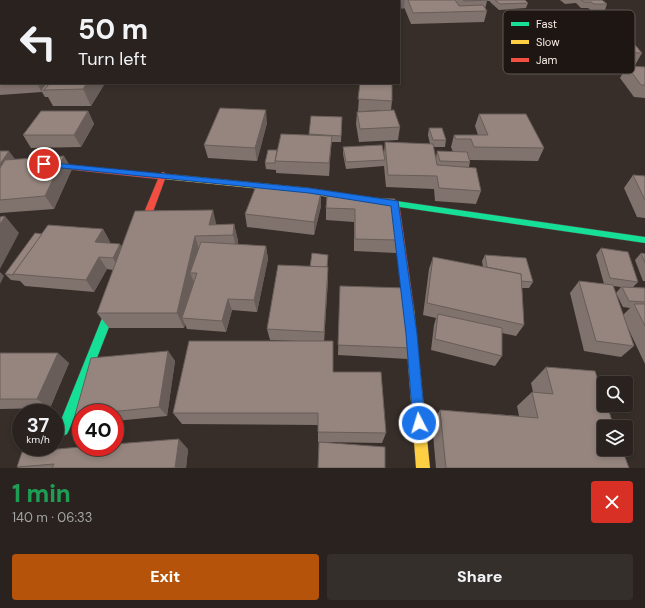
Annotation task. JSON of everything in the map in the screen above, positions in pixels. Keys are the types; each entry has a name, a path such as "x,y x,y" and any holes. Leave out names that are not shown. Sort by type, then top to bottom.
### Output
{"street":[{"path":"400,6 406,5 402,0"},
{"path":"0,160 163,175 309,191 645,240"},
{"path":"134,248 163,175"},
{"path":"395,203 412,334 423,468"},
{"path":"64,427 120,284"}],"building":[{"path":"408,0 455,0 459,6 483,5 487,11 413,13"},
{"path":"463,0 488,0 465,1"},
{"path":"495,0 525,0 528,3 500,4"},
{"path":"581,0 602,0 607,4 594,4"},
{"path":"635,45 642,53 635,53"},
{"path":"635,66 645,67 645,85 641,85 633,74 635,74"},
{"path":"46,84 49,84 44,90 41,90"},
{"path":"49,84 86,84 83,89 44,90"},
{"path":"360,84 392,84 392,101 358,99"},
{"path":"220,108 266,110 255,148 204,145"},
{"path":"379,110 379,111 358,112"},
{"path":"394,110 400,127 360,129 357,112"},
{"path":"41,111 88,111 74,135 23,135"},
{"path":"479,114 526,114 544,148 474,147 471,139 456,139 454,135 488,135"},
{"path":"311,116 342,117 341,136 309,134"},
{"path":"429,128 442,128 446,140 433,140"},
{"path":"281,134 332,136 329,163 275,161"},
{"path":"385,142 433,144 437,165 476,168 481,191 439,188 437,176 388,175"},
{"path":"382,145 385,160 346,162 343,147"},
{"path":"268,150 277,150 275,163 265,163"},
{"path":"0,151 9,151 0,164"},
{"path":"437,151 467,152 470,162 440,161"},
{"path":"64,156 45,196 0,200 0,168 5,160"},
{"path":"633,175 645,176 645,200"},
{"path":"256,186 321,193 314,222 245,214"},
{"path":"327,196 395,199 398,240 355,239 355,209 326,208"},
{"path":"213,210 209,225 234,224 233,235 195,236 177,313 97,313 135,211"},
{"path":"5,216 0,225 0,217"},
{"path":"48,225 103,229 95,242 120,244 113,258 99,257 86,280 13,274"},
{"path":"35,233 42,234 13,274 14,275 5,274"},
{"path":"201,242 266,246 254,300 228,299 222,321 182,318 197,273 190,273"},
{"path":"601,248 628,252 638,282 610,278"},
{"path":"312,253 328,255 327,267 310,267"},
{"path":"641,253 645,254 645,263"},
{"path":"485,255 526,258 533,282 521,281 521,274 487,267"},
{"path":"433,257 521,274 524,325 427,303"},
{"path":"278,265 328,267 324,332 267,329"},
{"path":"579,281 613,285 634,346 596,341"},
{"path":"340,286 406,288 412,348 338,345"},
{"path":"622,287 645,288 645,302 629,301"},
{"path":"634,304 645,304 645,326"},
{"path":"438,314 502,328 502,356 435,339"},
{"path":"189,341 333,341 333,372 381,372 386,433 318,432 318,413 173,413"},
{"path":"168,351 159,407 124,410 124,404 78,404 91,358"},
{"path":"0,353 58,353 37,399 0,399"},
{"path":"546,367 595,371 597,377 597,412 609,412 612,420 597,420 597,456 625,456 629,468 446,468 440,410 538,418 532,392 553,394"},
{"path":"179,439 175,468 52,468 54,464 17,467 21,456 64,456 64,448 72,448 72,456 124,456 124,443"},
{"path":"319,442 385,447 385,468 318,468"}],"traffic: fast":[{"path":"362,199 645,240"},
{"path":"64,427 116,296"}],"traffic: slow":[{"path":"167,177 309,191 362,199"},
{"path":"409,309 423,468"}],"traffic: jam":[{"path":"0,160 167,177"},
{"path":"138,239 163,175"},
{"path":"395,203 409,309"}],"route":[{"path":"44,164 309,191 395,203 412,334 419,423"}]}
